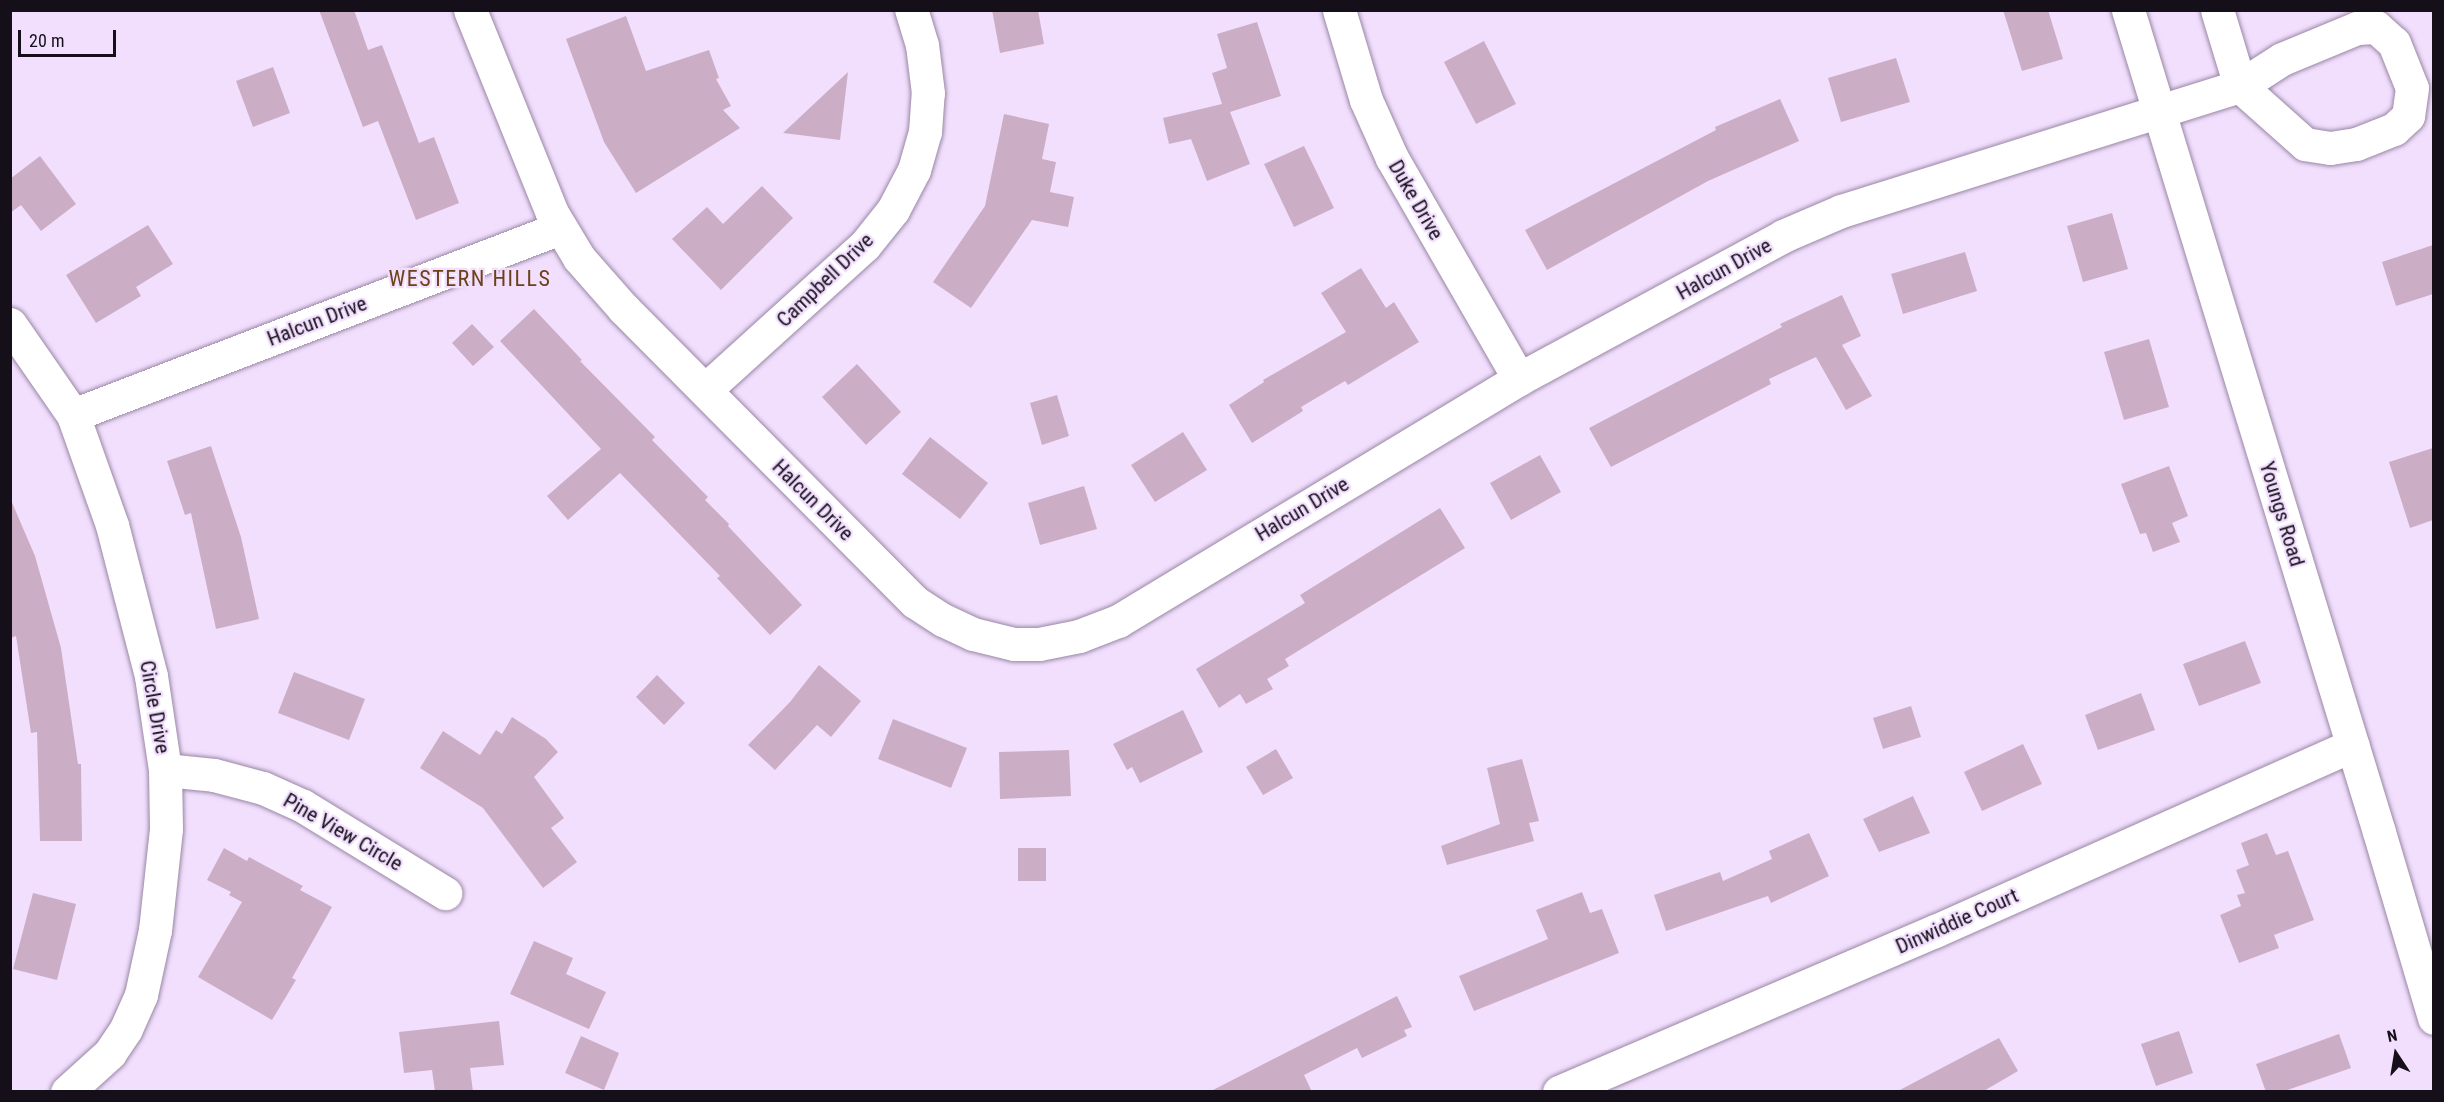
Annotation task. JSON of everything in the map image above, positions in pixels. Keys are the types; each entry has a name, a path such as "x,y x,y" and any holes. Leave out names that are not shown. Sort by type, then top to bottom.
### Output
{"street":[{"name":"Halcun Drive","path":"471,10 560,228 579,258 622,308 915,602 943,620 974,634 1014,644 1039,644 1079,636 1118,621 1519,379 1783,237 1841,211 2240,86 2282,59 2357,28 2376,27 2394,43 2412,88 2408,116 2394,129 2356,144 2330,148 2305,144 2240,86"},
{"name":"Campbell Drive","path":"705,390 866,245 893,210 914,170 925,132 928,93 922,45 911,10"},
{"name":"Duke Drive","path":"1340,10 1366,100 1392,158 1519,379"},
{"name":"Youngs Road","path":"2128,10 2433,1018"},
{"path":"2217,10 2240,86"},
{"name":"Halcun Drive","path":"73,415 560,228"},
{"name":"Circle Drive","path":"10,324 73,415 112,525 159,714 165,770 166,829 158,908 141,995 126,1029 110,1053 67,1092"},
{"name":"Dinwiddie Court","path":"1559,1092 1935,931 2352,745"},
{"name":"Pine View Circle","path":"165,770 214,775 263,788 303,806 445,892"}],"building":[{"path":"319,10 354,10 368,50 382,45 419,143 434,137 459,203 416,220 378,121 363,127"},
{"path":"992,10 1038,10 1044,44 1000,53"},
{"path":"2003,10 2048,10 2063,59 2022,71"},
{"path":"626,16 646,71 709,50 719,78 716,79 731,106 723,110 740,128 636,193 604,142 566,39"},
{"path":"1257,22 1281,96 1230,112 1250,164 1207,181 1191,139 1169,144 1163,118 1222,104 1212,73 1227,68 1217,34"},
{"path":"1484,41 1516,104 1476,124 1444,62"},
{"path":"1896,58 1910,102 1841,122 1828,78"},
{"path":"273,67 290,113 253,127 236,81"},
{"path":"848,72 840,140 783,133"},
{"path":"1780,99 1799,141 1708,181 1547,270 1525,230 1716,130 1715,127"},
{"path":"1004,114 1049,124 1042,159 1056,162 1050,192 1074,197 1068,227 1032,220 971,308 933,282 985,206"},
{"path":"1304,146 1334,208 1294,227 1264,164"},
{"path":"40,156 76,204 41,231 21,205 10,213 10,179"},
{"path":"762,186 793,218 721,290 672,239 707,207 723,224"},
{"path":"2112,213 2128,269 2083,282 2067,226"},
{"path":"148,225 173,264 136,287 141,296 96,323 66,275"},
{"path":"2433,245 2433,294 2396,306 2382,262"},
{"path":"1965,252 1977,291 1903,314 1891,274"},
{"path":"1361,268 1386,308 1394,302 1419,342 1348,385 1345,381 1301,407 1303,411 1252,443 1229,405 1264,382 1263,380 1346,332 1321,293"},
{"path":"1842,295 1861,336 1842,345 1872,396 1846,410 1816,357 1769,379 1771,384 1611,467 1589,428 1782,327 1780,324"},
{"path":"534,309 582,360 580,361 655,437 652,440 708,497 705,500 802,605 770,635 717,578 720,576 620,473 568,520 547,496 601,449 500,341"},
{"path":"472,324 494,347 473,366 452,343"},
{"path":"2149,339 2169,407 2124,420 2104,352"},
{"path":"857,364 901,412 866,445 822,397"},
{"path":"1057,395 1069,436 1042,445 1030,403"},
{"path":"1183,432 1207,470 1155,502 1131,465"},
{"path":"930,437 988,483 960,519 902,474"},
{"path":"211,446 241,537 259,619 216,629 191,513 185,515 167,461"},
{"path":"2433,448 2433,520 2410,528 2389,462"},
{"path":"1540,455 1561,492 1511,520 1490,483"},
{"path":"2169,466 2188,516 2172,523 2180,542 2153,552 2146,533 2140,534 2121,484"},
{"path":"1084,486 1097,529 1040,545 1028,503"},
{"path":"10,498 35,556 61,648 78,764 81,764 82,841 40,841 37,732 31,733 16,636 10,638"},
{"path":"1440,508 1465,548 1285,659 1289,666 1267,679 1273,689 1246,704 1240,694 1219,708 1196,669 1305,603 1300,595"},
{"path":"2245,641 2261,683 2199,706 2183,664"},
{"path":"819,665 861,701 831,737 817,725 775,770 748,745 790,702"},
{"path":"294,672 365,699 349,740 278,713"},
{"path":"657,675 685,703 664,725 636,697"},
{"path":"2141,693 2155,730 2098,750 2085,715"},
{"path":"1911,706 1921,737 1883,749 1873,718"},
{"path":"1183,710 1203,752 1140,783 1132,767 1127,770 1113,744"},
{"path":"512,717 546,739 558,752 534,777 564,818 551,828 577,862 543,888 483,808 420,768 443,731 480,755 496,730 502,734"},
{"path":"893,719 967,748 951,788 878,759"},
{"path":"2023,744 2042,784 1982,811 1964,772"},
{"path":"1276,749 1293,778 1263,795 1246,767"},
{"path":"1069,750 1071,796 1000,799 999,752"},
{"path":"1522,759 1539,821 1529,823 1534,841 1447,865 1441,846 1500,824 1487,768"},
{"path":"1913,796 1930,833 1879,852 1863,819"},
{"path":"1809,833 1829,876 1771,903 1768,896 1666,931 1654,895 1720,872 1723,881 1772,859 1769,851"},
{"path":"2267,833 2276,855 2288,851 2314,920 2274,935 2279,948 2239,963 2220,915 2241,906 2237,895 2245,893 2236,870 2249,865 2241,843"},
{"path":"224,848 247,861 249,857 303,886 300,890 332,907 292,978 296,980 272,1020 198,977 242,902 229,895 231,892 207,880"},
{"path":"1018,848 1046,848 1046,881 1018,881"},
{"path":"1582,892 1590,913 1602,909 1619,953 1474,1011 1459,976 1548,939 1536,910"},
{"path":"33,893 76,904 57,980 13,969"},
{"path":"534,941 573,958 566,974 606,992 589,1029 510,994"},
{"path":"1397,996 1412,1027 1404,1030 1407,1036 1362,1058 1357,1048 1304,1075 1312,1092 1209,1092"},
{"path":"499,1021 504,1065 470,1068 473,1092 435,1092 432,1070 404,1073 399,1032"},
{"path":"2179,1031 2193,1073 2156,1086 2141,1044"},
{"path":"2339,1034 2351,1068 2282,1092 2266,1092 2256,1064"},
{"path":"581,1036 619,1053 604,1090 565,1073"},
{"path":"1999,1038 2018,1071 1982,1092 1896,1092"}],"district":[{"name":"WESTERN HILLS","path":"470,279"}]}
